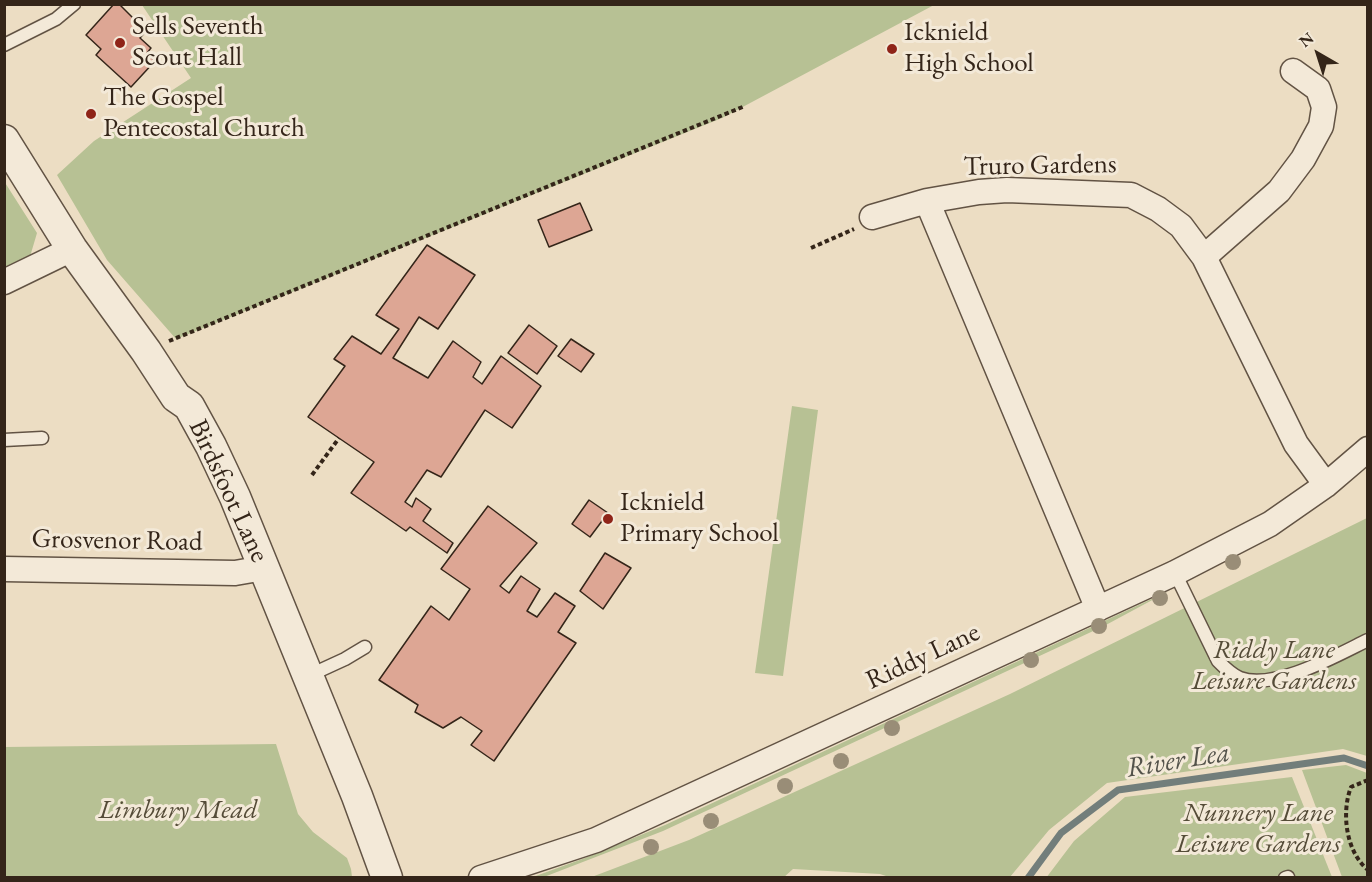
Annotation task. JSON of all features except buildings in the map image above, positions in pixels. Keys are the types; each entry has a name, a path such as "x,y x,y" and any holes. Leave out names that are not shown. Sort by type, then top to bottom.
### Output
{"street":[{"path":"1204,257 1279,191 1304,159 1321,126 1324,107 1318,88 1293,71"},
{"name":"Birdsfoot Lane","path":"4,140 72,249 146,351 176,397 189,406 195,416 235,497 357,796 387,878"},
{"name":"Truro Gardens","path":"872,217 927,201 979,192 1007,190 1131,195 1158,208 1181,226 1204,257 1296,444 1326,485"},
{"path":"927,201 1098,609"},
{"path":"4,282 72,249"},
{"name":"Riddy Lane","path":"481,878 596,840 1175,573 1270,524 1326,485 1368,449"},
{"name":"Grosvenor Road","path":"4,569 235,573 264,568"}],"lane":[{"path":"4,45 56,18 74,4"},
{"path":"4,440 42,438"},
{"path":"1175,573 1218,661 1227,670 1241,678 1257,681 1306,670 1368,640"},
{"path":"308,676 365,647"}],"path":[{"path":"146,351 745,106"},
{"path":"811,248 854,229 872,217"},
{"path":"312,475 339,438"},
{"path":"1368,780 1351,787 1346,800 1348,838 1358,862 1368,870"}],"green space":[{"path":"142,5 934,5 722,118 176,339 107,260 57,175 94,141 191,78"},
{"path":"4,181 37,233 29,260 4,272"},
{"path":"792,406 818,410 783,676 755,673"},
{"name":"Riddy Lane Leisure Gardens","path":"1367,518 1367,756 1343,749 1107,783 1049,830 1010,877 892,878 880,874 793,869 783,878 589,878 689,840 1010,694"},
{"path":"1169,591 1104,626 663,831 544,877 533,877 665,825"},
{"name":"Limbury Mead","path":"276,744 298,814 313,832 347,858 352,877 5,877 5,747"},
{"path":"1346,765 1367,773 1367,877 1342,877 1302,770"},
{"name":"Nunnery Lane Leisure Gardens","path":"1292,777 1332,877 1046,878 1074,841 1125,797"}],"waterway":[{"name":"River Lea","path":"1028,878 1061,833 1118,790 1344,758 1368,766"}],"place":[{"name":"Sells Seventh Scout Hall","path":"120,43"},
{"name":"Icknield High School","path":"892,49"},
{"name":"The Gospel Pentecostal Church","path":"91,114"},
{"name":"Icknield Primary School","path":"608,519"}]}
